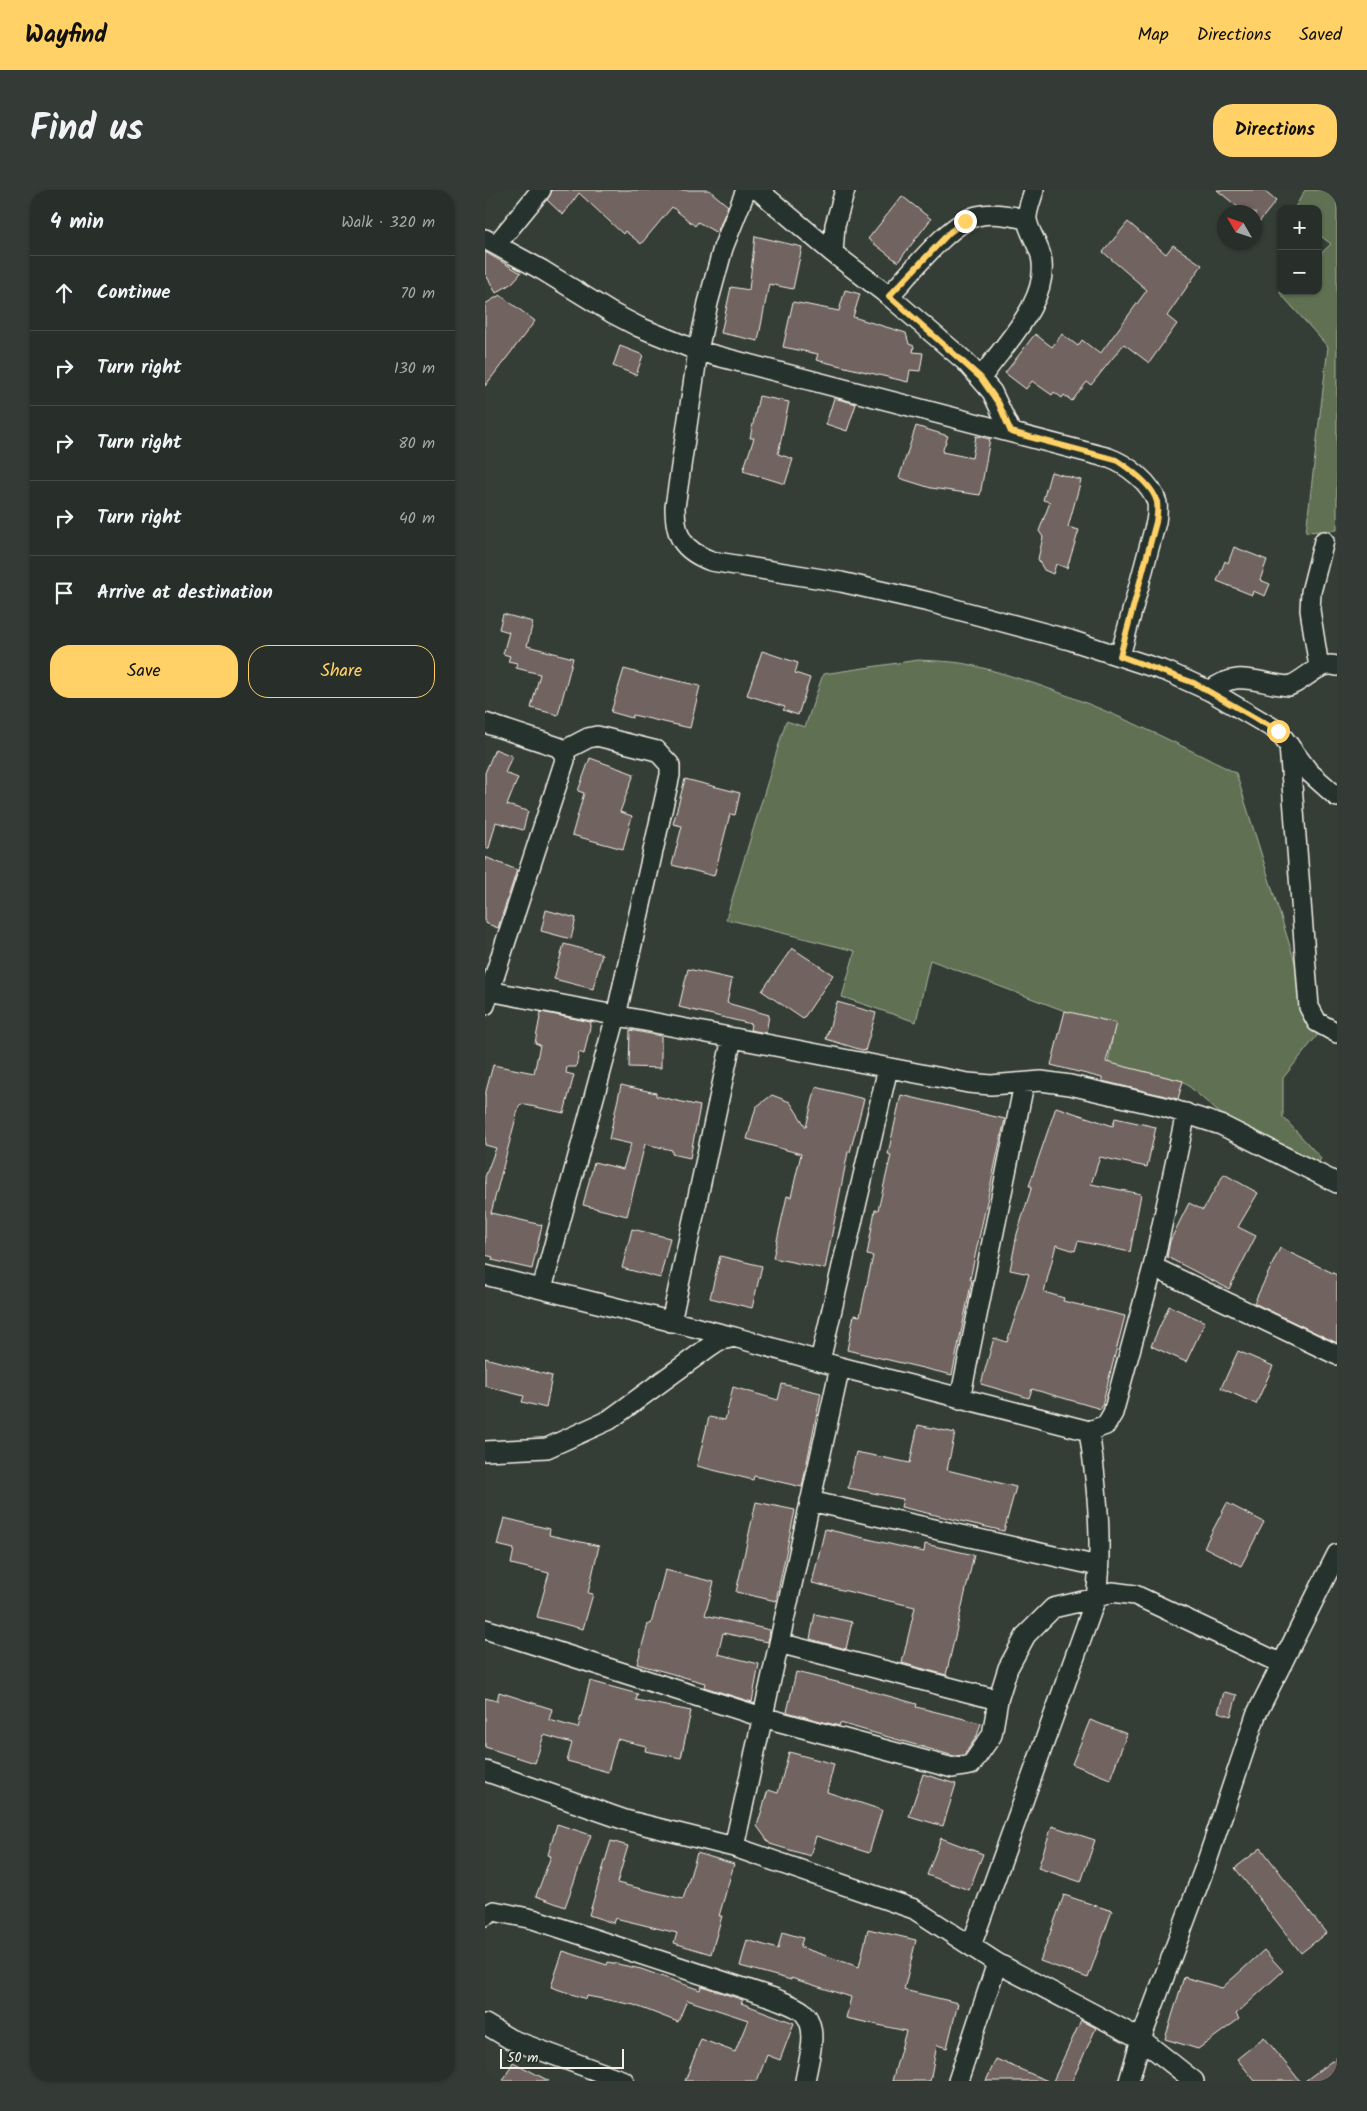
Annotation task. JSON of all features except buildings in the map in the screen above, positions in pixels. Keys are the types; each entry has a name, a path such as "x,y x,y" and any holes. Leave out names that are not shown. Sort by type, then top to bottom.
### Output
{"street":[{"path":"541,190 491,242 529,262 612,313 639,327 698,350 1116,460 1137,476 1157,502 1156,522 1120,656"},
{"path":"746,190 720,258 698,350 675,507 675,527 685,544 698,556 728,564 841,582 921,600 1120,656 1169,672 1210,691 1273,727 1289,744 1315,780 1337,797"},
{"path":"758,190 833,253 889,296 981,378 999,404 1011,432"},
{"path":"833,253 835,225 845,190"},
{"path":"981,378 1027,316 1037,297 1043,277 1041,257 1027,220 1034,190"},
{"path":"889,296 950,232 965,221 990,214 1004,214 1027,220"},
{"path":"1210,691 1217,685 1235,678 1289,686 1328,667 1309,610 1311,592 1324,541"},
{"path":"485,723 558,747 563,751 564,766 487,998 616,1016 968,1083 1024,1084 1041,1082 1070,1085 1186,1114 1221,1125 1337,1183"},
{"path":"542,1289 616,1016 670,775 670,765 657,751 597,736 588,738 563,751"},
{"path":"1289,744 1309,1007 1317,1022 1337,1033"},
{"path":"671,1322 732,1038"},
{"path":"820,1361 888,1068"},
{"path":"960,1399 1024,1084"},
{"path":"485,1275 734,1337 960,1399 1089,1431 1106,1425 1113,1413 1153,1268 1186,1114"},
{"path":"1153,1268 1337,1355"},
{"path":"486,1454 547,1448 609,1420 718,1341 734,1337"},
{"path":"734,1847 840,1367"},
{"path":"971,1946 1096,1598 1099,1566 1099,1495 1089,1431"},
{"path":"810,1501 1099,1566"},
{"path":"1129,2081 1141,2039 1206,1864 1256,1715 1337,1554"},
{"path":"485,1629 763,1717 953,1768 971,1765 992,1735 998,1700 1008,1668 1026,1635 1053,1608 1096,1598 1112,1592 1135,1595 1282,1664"},
{"path":"779,1643 998,1700"},
{"path":"485,1771 625,1820 734,1847 914,1909 997,1963 1141,2039 1194,2081"},
{"path":"485,1916 494,1911 533,1919 774,1998 802,2011 809,2022 812,2038 805,2081"},
{"path":"957,2081 997,1963"},
{"path":"485,2024 510,2038 624,2081"}],"green space":[{"path":"1305,190 1337,190 1337,530 1306,532 1328,347 1282,295 1322,295 1322,252 1331,244 1322,237 1322,205 1296,205"},
{"path":"918,660 971,665 1039,685 1140,726 1236,773 1309,1007 1324,1027 1283,1078 1283,1117 1321,1158 1315,1171 1225,1118 1183,1081 1108,1063 1115,1023 1065,1011 930,960 916,1022 842,997 855,951 726,919 786,721 805,727 823,674"}],"route":[{"path":"965,221 950,232 889,296 966,362 981,378 999,404 1011,432 1116,460 1127,467 1152,492 1157,502 1156,522 1120,656 1169,672 1194,683 1278,731"}]}
